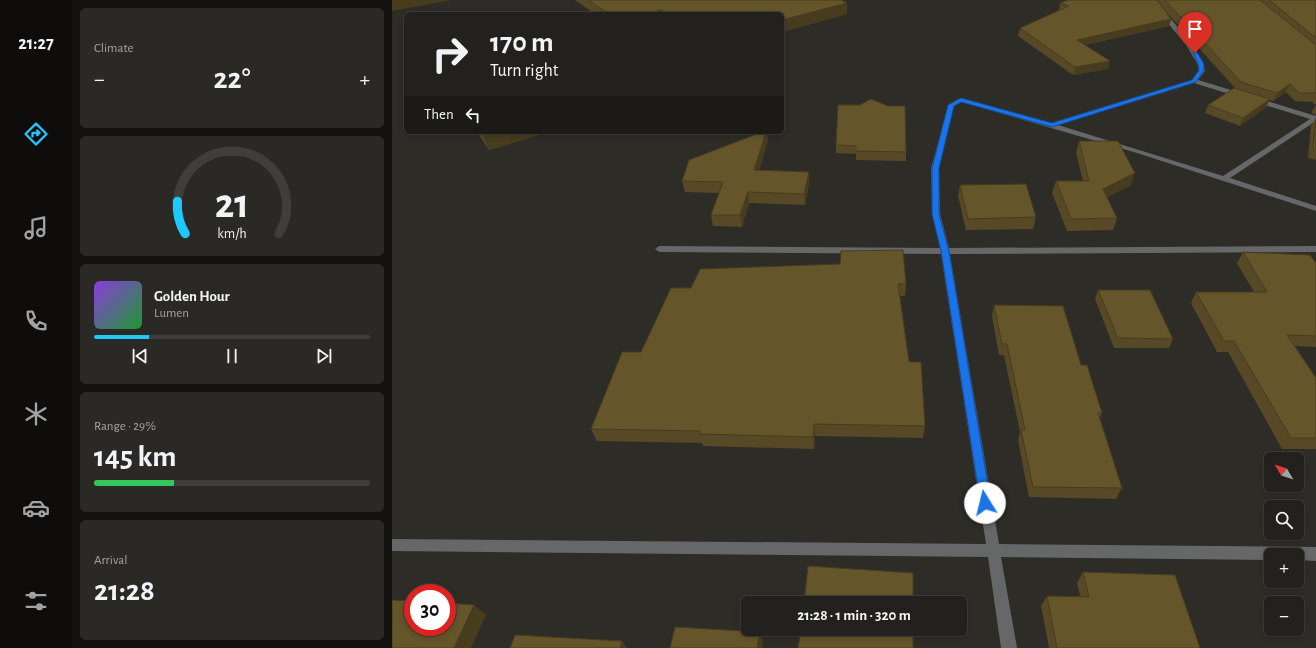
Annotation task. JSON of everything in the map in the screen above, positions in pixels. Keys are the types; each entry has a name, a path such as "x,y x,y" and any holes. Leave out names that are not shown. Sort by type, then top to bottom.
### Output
{"street":[{"path":"1151,0 1195,53 1201,64 1202,70 1194,81"},
{"path":"1052,125 1194,81 1316,118"},
{"path":"1009,648 945,251 936,214 935,168 951,105 961,100 1052,125 1224,178 1316,209"},
{"path":"1224,178 1316,118"},
{"path":"659,249 945,251 1316,249"},
{"path":"392,544 1316,554"}],"building":[{"path":"588,0 841,0 847,3 784,19 784,12 664,12 661,10 654,12 606,12"},
{"path":"1068,0 1157,0 1171,19 1077,40 1110,61 1075,67 1020,28 1069,6 1060,3"},
{"path":"1165,0 1260,0 1316,45 1316,93 1299,93 1290,84 1277,93 1241,82"},
{"path":"1269,0 1316,0 1316,38"},
{"path":"1234,88 1270,99 1243,118 1208,105"},
{"path":"871,99 888,106 905,106 906,152 856,151 856,146 836,145 838,105 860,105"},
{"path":"1316,118 1316,150 1313,149"},
{"path":"757,134 765,134 754,170 809,172 804,194 748,192 740,215 711,215 723,182 682,181 689,160"},
{"path":"1079,141 1118,141 1135,173 1103,189 1117,218 1071,219 1056,181 1089,181"},
{"path":"1026,184 1036,217 968,219 960,185"},
{"path":"903,250 906,284 898,284 909,362 921,362 925,426 814,424 813,437 699,434 700,431 591,429 622,352 641,352 671,288 691,288 700,269 840,264 841,251"},
{"path":"1243,252 1310,255 1316,263 1316,336 1287,335 1316,378 1316,438 1291,438 1234,341 1224,341 1196,292 1267,292"},
{"path":"1098,290 1150,290 1173,339 1118,338"},
{"path":"994,305 1063,306 1081,365 1087,365 1102,413 1098,413 1122,488 1033,487 1021,430 1025,430 1007,344 1002,344"},
{"path":"808,566 913,573 913,596 805,596"},
{"path":"1083,572 1175,575 1200,648 1057,648 1047,596 1089,597"},
{"path":"392,600 404,601 404,636 456,636 456,604 474,605 454,648 392,648"},
{"path":"675,627 741,631 741,636 759,636 757,648 670,648"},
{"path":"515,635 622,641 620,648 510,648"},
{"path":"800,636 913,636 913,648 798,648"}],"route":[{"path":"985,503 945,251 936,214 935,168 951,105 955,101 961,100 1052,125 1194,81 1202,70 1201,64 1195,53"}]}
